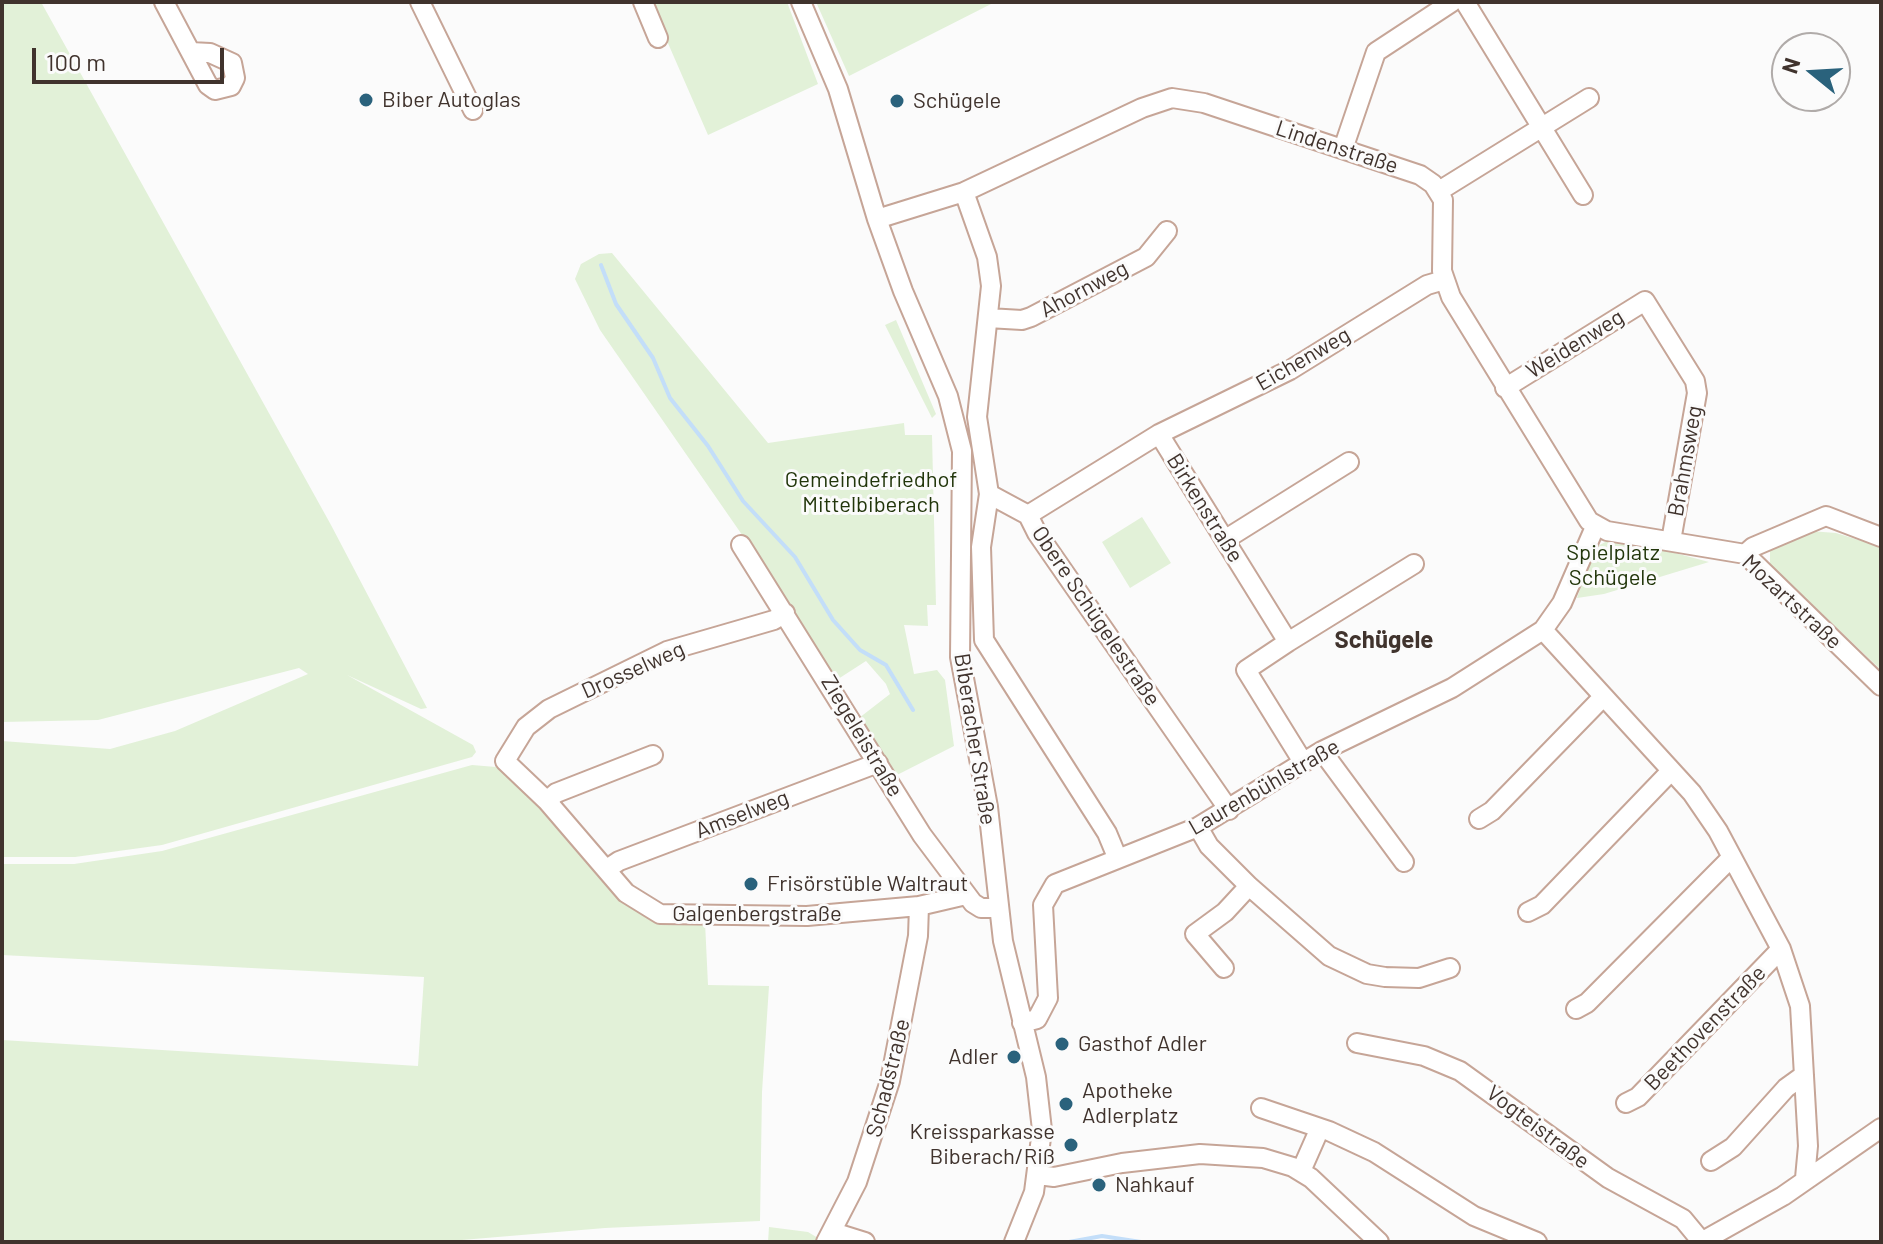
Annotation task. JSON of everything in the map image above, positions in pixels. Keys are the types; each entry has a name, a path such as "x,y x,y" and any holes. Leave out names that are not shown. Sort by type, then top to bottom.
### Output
{"street":[{"path":"164,2 191,52"},
{"path":"420,2 473,110"},
{"path":"643,2 658,38"},
{"path":"1343,149 1376,52 1452,2"},
{"path":"1465,2 1583,195"},
{"name":"Biberacher Straße","path":"804,8 838,89 877,219 903,291 948,396 960,440 964,501 960,657 988,807 998,908 1009,974 1040,1111 1038,1175 1029,1209 1014,1242"},
{"name":"Lindenstraße","path":"877,219 964,192 1142,108 1172,98 1204,103 1420,175 1439,191"},
{"path":"1589,98 1439,191 1444,208 1444,280 1505,388 1595,527"},
{"path":"964,192 987,257 991,286 977,417 989,494 981,547 984,640 1107,833 1117,857"},
{"name":"Ahornweg","path":"988,318 1022,320 1031,317 1146,257 1167,231"},
{"name":"Eichenweg","path":"1159,434 1290,370 1427,285 1444,280"},
{"name":"Weidenweg","path":"1505,388 1645,301"},
{"name":"Brahmsweg","path":"1645,301 1695,381 1697,393 1671,541"},
{"name":"Birkenstraße","path":"1028,515 1159,434 1284,637"},
{"path":"1226,539 1349,462"},
{"name":"Obere Schügelestraße","path":"989,494 1028,515 1037,533 1229,810"},
{"path":"1745,554 1753,547 1826,516 1881,537"},
{"name":"Mozartstraße","path":"1595,527 1745,554 1881,686"},
{"name":"Laurenbühlstraße","path":"1022,1023 1037,1019 1048,998 1050,980 1043,915 1045,898 1065,878 1198,827 1322,751 1416,708 1543,630 1562,603 1595,527"},
{"name":"Ziegeleistraße","path":"741,545 922,835 966,895"},
{"path":"1303,762 1246,670 1284,637 1414,564"},
{"name":"Drosselweg","path":"505,761 526,727 549,709 667,651 774,620 785,613"},
{"name":"Beethovenstraße","path":"1543,630 1692,793 1732,857 1781,949 1800,1006 1805,1178"},
{"path":"1479,819 1492,811 1603,697"},
{"path":"1322,751 1404,862"},
{"path":"547,801 556,793 653,755"},
{"name":"Galgenbergstraße","path":"505,761 547,801 637,902 670,916 807,916 919,906 966,895"},
{"name":"Amselweg","path":"607,869 619,861 878,763"},
{"path":"1528,912 1542,905 1670,772"},
{"path":"1198,827 1209,846 1249,886 1309,941 1348,966 1367,974 1403,979 1432,976 1450,968"},
{"path":"1576,1009 1587,1003 1732,857"},
{"path":"1224,968 1195,934 1225,912 1249,886"},
{"path":"966,895 981,908 998,908"},
{"name":"Schadstraße","path":"829,1237 857,1182 890,1081 918,936 919,906"},
{"name":"Beethovenstraße","path":"1626,1103 1638,1097 1781,949"},
{"name":"Vogteistraße","path":"1357,1043 1424,1056 1460,1071 1545,1136 1608,1178 1683,1219 1702,1242"},
{"path":"1711,1161 1733,1147 1786,1088 1804,1075"},
{"path":"1261,1108 1358,1143 1474,1216 1537,1242"},
{"path":"1301,1171 1320,1128"},
{"path":"1702,1242 1783,1196 1881,1128"},
{"path":"1038,1175 1054,1177 1144,1160 1228,1153 1263,1158 1301,1171 1379,1242"},
{"path":"829,1237 865,1242"}],"green space":[{"path":"2,2 41,2 331,525 427,708 421,709 347,675 473,745 476,752 472,757 162,845 75,857 2,857 2,741 110,749 175,731 308,674 299,668 98,720 2,722"},
{"path":"650,2 787,2 818,84 708,135"},
{"path":"816,2 995,2 849,76"},
{"name":"Gemeindefriedhof Mittelbiberach","path":"612,253 768,443 904,423 905,435 932,435 936,605 927,605 928,626 904,625 914,674 937,670 945,680 954,746 895,776 859,718 890,694 886,684 866,661 835,681 747,542 600,330 575,279 581,264 599,254"},
{"path":"896,320 936,414 932,418 885,325"},
{"path":"1142,517 1171,563 1130,588 1102,542"},
{"path":"1810,531 1836,533 1881,547 1881,670 1770,564 1770,549"},
{"name":"Spielplatz Schügele","path":"1611,539 1672,549 1675,553 1709,562 1604,594 1577,598 1594,548"},
{"path":"472,765 496,767 523,786 611,886 705,922 708,985 769,986 762,1092 760,1221 605,1228 438,1242 2,1242 2,1040 418,1066 424,977 2,955 2,864 74,864 162,851"},
{"path":"769,1227 808,1232 818,1238 817,1242 768,1242"}],"waterway":[{"path":"601,265 616,304 653,358 670,398 708,446 743,501 795,557 833,620 860,650 886,665 913,710"},
{"path":"1069,1242 1102,1236 1141,1242"}],"place":[{"name":"Biber Autoglas","path":"366,100"},
{"name":"Schügele","path":"897,101"},
{"name":"Frisörstüble Waltraut","path":"751,884"},
{"name":"Gasthof Adler","path":"1062,1044"},
{"name":"Adler","path":"1014,1057"},
{"name":"Apotheke Adlerplatz","path":"1066,1104"},
{"name":"Kreissparkasse Biberach/Riß","path":"1071,1145"},
{"name":"Nahkauf","path":"1099,1185"}],"district":[{"name":"Schügele","path":"1384,640"}]}
